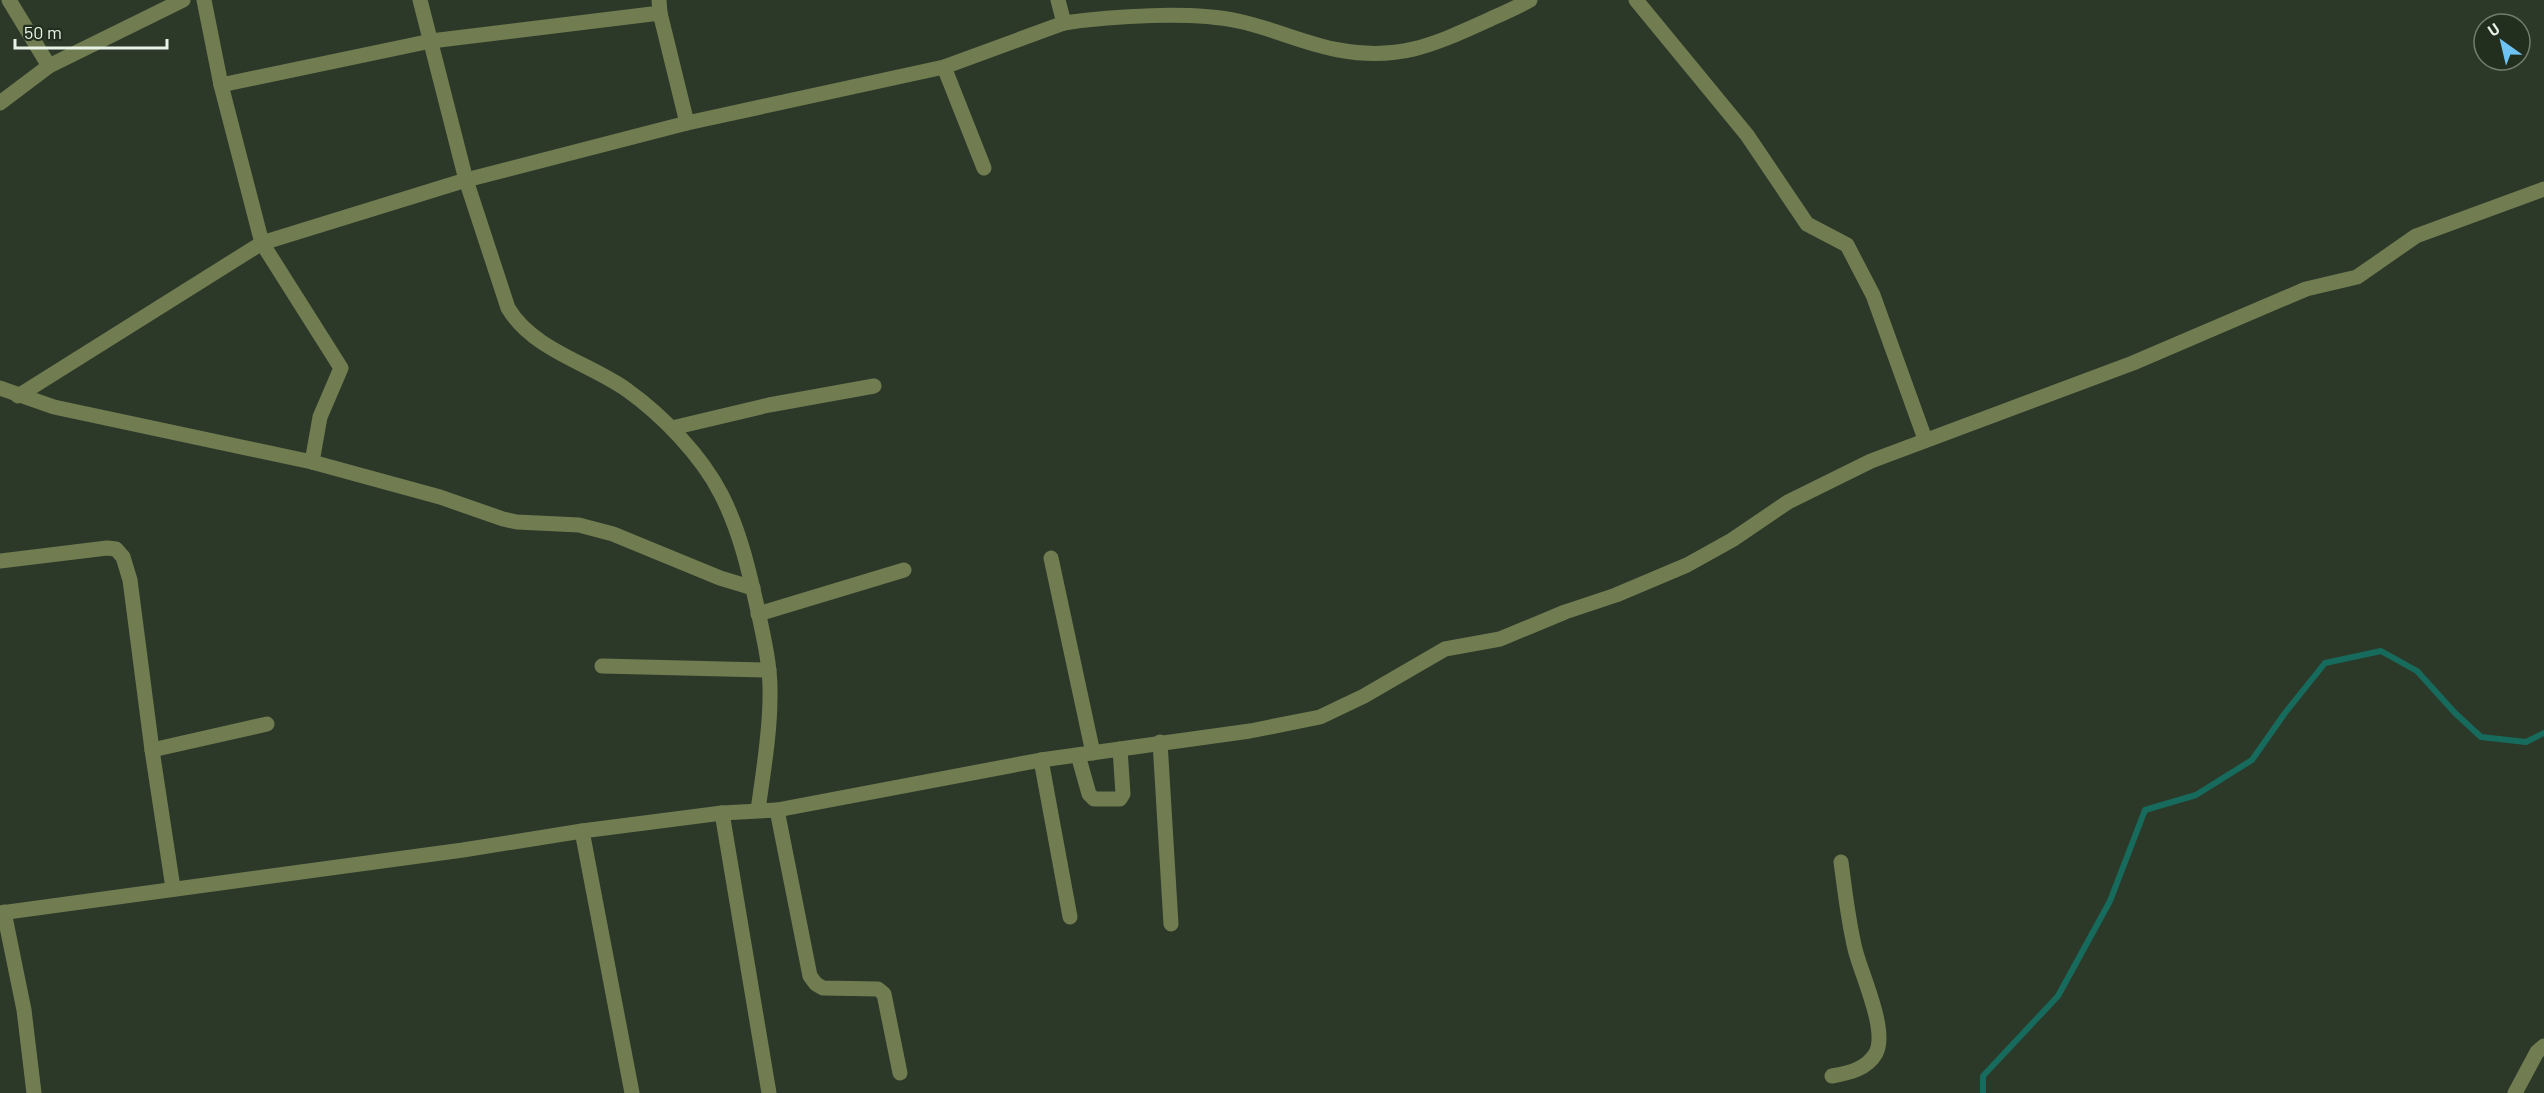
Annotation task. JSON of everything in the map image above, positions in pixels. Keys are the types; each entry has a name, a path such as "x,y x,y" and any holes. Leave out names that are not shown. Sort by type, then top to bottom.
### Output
{"street":[{"path":"9,0 49,66"},
{"path":"0,103 49,66 183,0"},
{"path":"204,0 220,85 262,243 341,368 320,417 312,462"},
{"path":"420,0 466,180 508,308 515,320 543,342 626,389 672,428 721,492 743,549 769,670 768,726 758,810"},
{"path":"1058,0 1065,23"},
{"path":"18,396 262,243 466,180 687,123 944,67 1065,23 1094,18 1206,17 1238,21 1337,50 1365,54 1397,52 1432,46 1530,0"},
{"path":"1636,0 1747,135 1807,224 1847,245 1873,295 1925,440"},
{"path":"220,85 431,41 660,6 687,123"},
{"path":"944,67 984,168"},
{"path":"34,1093 24,1010 2,913 463,850 582,831 722,813 777,810 1041,760 1250,731 1320,717 1335,711 1445,649 1500,639 1687,565 1732,540 1788,501 1871,461 1957,430 2026,401 2133,363 2306,289 2357,278 2416,236 2544,189"},
{"path":"672,428 769,405 874,386"},
{"path":"0,388 54,407 312,462 440,497 503,519 517,522 579,525 613,534 720,578 753,588"},
{"path":"0,561 98,549 116,549 123,557 130,580 172,888"},
{"path":"1051,558 1085,754 1089,794 1094,799 1120,799 1123,794 1120,749"},
{"path":"758,614 904,570"},
{"path":"602,666 769,670"},
{"path":"152,750 267,724"},
{"path":"1160,742 1171,924"},
{"path":"1041,760 1070,917"},
{"path":"777,810 810,976 816,984 823,988 878,990 884,994 900,1073"},
{"path":"722,813 769,1093"},
{"path":"582,831 632,1093"},
{"path":"1832,1076 1853,1072 1863,1066 1876,1053 1879,1040 1877,1022 1855,950 1842,868"},
{"path":"2515,1093 2528,1067 2544,1046"}],"waterway":[{"path":"1983,1093 1983,1076 2058,996 2110,901 2145,810 2196,795 2252,760 2285,713 2325,663 2381,651 2417,671 2455,713 2481,737 2526,742 2544,733"}]}
